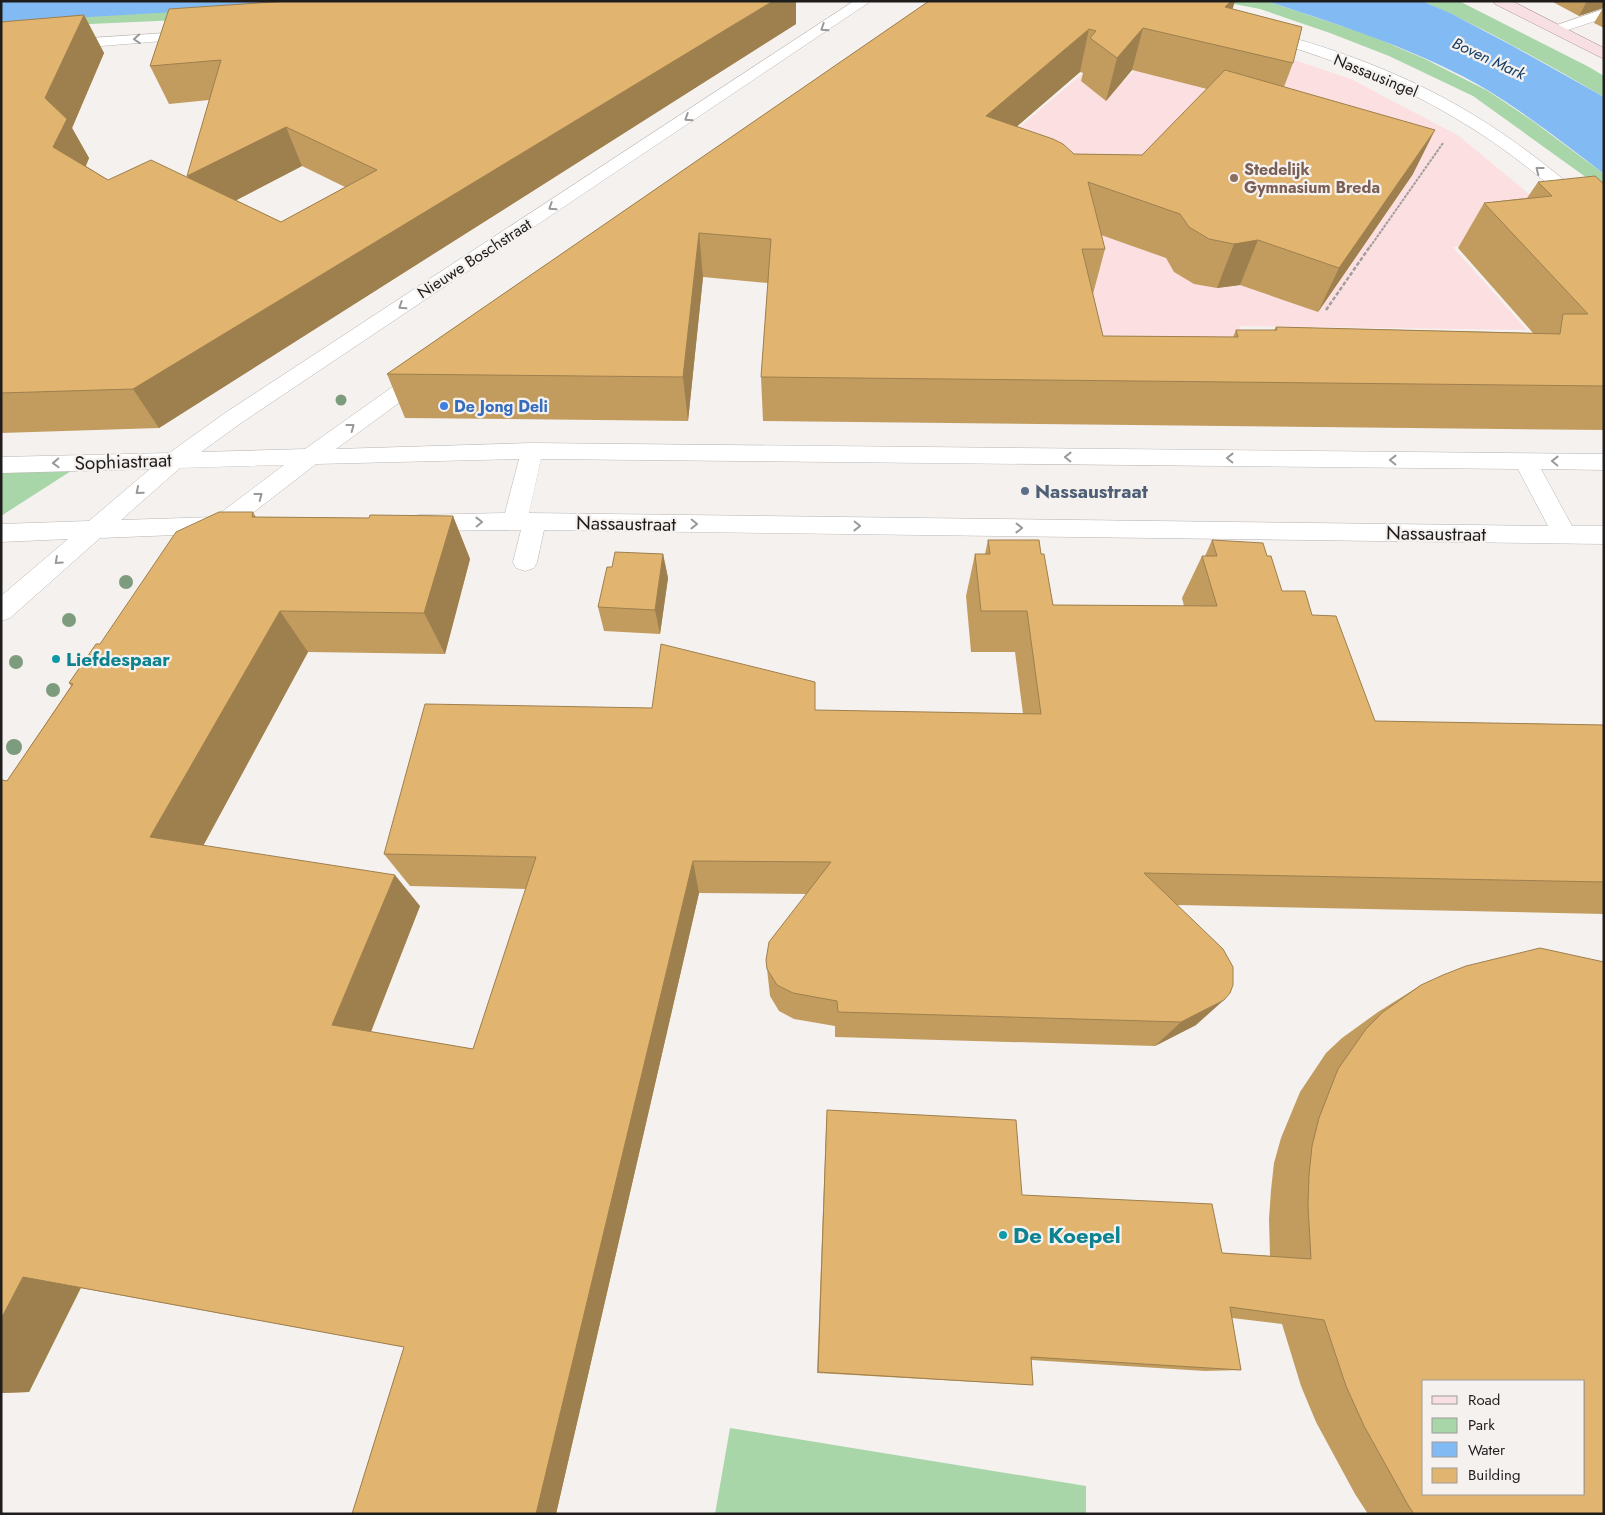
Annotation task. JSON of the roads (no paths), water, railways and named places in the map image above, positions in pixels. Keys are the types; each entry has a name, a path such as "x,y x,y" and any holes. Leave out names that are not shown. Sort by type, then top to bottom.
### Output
{"main road":[{"path":"1500,1 1604,54"}],"street":[{"name":"Nieuwe Boschstraat","path":"1,611 176,459 233,418 864,1"},
{"path":"1559,30 1604,13"},
{"name":"Nassausingel","path":"1246,30 1322,53 1375,73 1420,92 1463,115 1525,159 1604,223"},
{"path":"1,49 210,34"},
{"path":"220,525 439,364"},
{"path":"312,456 532,451 1604,462"},
{"path":"525,562 524,522 532,451"},
{"name":"Sophiastraat","path":"1,465 312,456"},
{"path":"1525,461 1565,535"},
{"path":"1522,496 1544,497"},
{"name":"Nassaustraat","path":"396,523 524,522 1604,535"},
{"path":"1,532 257,525"}],"water":[{"path":"1,1 316,1 264,7 1,22"},
{"name":"Boven Mark","path":"1266,1 1422,1 1450,13 1604,97 1604,174 1519,110 1463,76 1380,40"}],"place":[{"name":"Stedelijk Gymnasium Breda","path":"1234,178"},
{"name":"De Jong Deli","path":"444,406"},
{"name":"Nassaustraat","path":"1025,491"},
{"name":"Liefdespaar","path":"56,659"},
{"name":"De Koepel","path":"1003,1235"}]}
